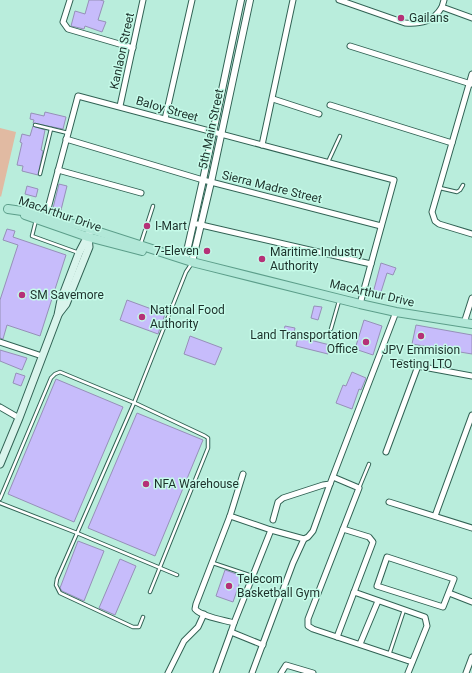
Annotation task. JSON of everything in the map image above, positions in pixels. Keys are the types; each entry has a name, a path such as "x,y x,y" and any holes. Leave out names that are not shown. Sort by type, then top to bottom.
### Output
{"main road":[{"name":"MacArthur Drive","path":"4,207 46,216 129,248 175,257"},
{"name":"MacArthur Drive","path":"4,207 36,219 140,246 188,261 360,304 396,312 468,324"},
{"path":"0,464 58,315 61,300 79,253 89,233"},
{"path":"58,315 66,304 89,247 89,233"}],"street":[{"path":"70,0 63,22 68,29 133,48"},
{"name":"Kanlaon Street","path":"120,106 133,48 141,0"},
{"path":"165,119 192,0"},
{"name":"5th Main Street","path":"188,261 193,223 241,0"},
{"name":"5th Main Street","path":"188,261 201,225 250,0"},
{"path":"262,145 293,0"},
{"path":"339,0 405,23 424,22 430,20 439,13 444,0"},
{"path":"442,7 472,18"},
{"path":"350,46 470,84"},
{"path":"472,74 432,212 435,221 439,224 472,234"},
{"name":"Baloy Street","path":"46,216 78,96 394,180 381,226"},
{"path":"272,99 319,114"},
{"path":"330,105 452,143"},
{"name":"Sierra Madre Street","path":"66,139 203,180 381,226"},
{"path":"58,170 141,193"},
{"path":"193,223 371,264"},
{"path":"360,304 381,226"},
{"path":"468,324 472,298"},
{"path":"230,516 271,530 304,538 308,537 313,531 396,312"},
{"path":"0,342 42,356"},
{"path":"400,363 472,376"},
{"path":"386,452 418,366"},
{"path":"0,407 19,418"},
{"path":"435,516 472,415"},
{"path":"234,623 198,612 195,609 230,516 243,474"},
{"path":"333,477 358,488 308,619 308,626 412,662"},
{"path":"273,520 278,502 283,498 330,484"},
{"path":"388,502 472,528"},
{"path":"338,637 373,542 370,537 343,529"},
{"path":"216,673 271,530"},
{"path":"252,673 293,563 304,538"},
{"path":"387,557 454,579 449,593 443,607 377,586 387,557"},
{"path":"354,592 425,617 427,626 408,673"},
{"path":"449,593 472,602"},
{"path":"360,644 378,601"},
{"path":"168,673 184,641 198,627 204,614"},
{"path":"232,632 263,645"},
{"path":"466,673 472,657"},
{"path":"281,673 286,665 313,673"}],"lane":[{"path":"35,125 68,133"},
{"path":"40,174 51,129"},
{"path":"328,163 340,136"},
{"path":"440,188 457,192 463,185"},
{"path":"140,246 153,206"},
{"path":"36,219 32,236 79,253"},
{"path":"143,617 139,627 133,627 60,593 56,585 57,579 134,403 186,272 188,261"},
{"path":"186,272 188,261"},
{"path":"331,329 339,298"},
{"path":"0,499 51,378 60,372 134,403 205,436 208,438 208,448 150,592"},
{"path":"358,488 369,464"},
{"path":"0,503 161,567 177,575"},
{"path":"213,563 253,576"},
{"path":"389,655 404,609"}],"shaded area":[{"path":"0,128 16,132 1,197 0,196"}],"building":[{"path":"89,0 104,1 98,20 106,22 102,32 85,26 84,29 71,26 75,11 85,14"},
{"path":"45,112 66,117 63,129 33,123 34,120 30,119 31,113 44,116"},
{"path":"33,126 45,130 41,150 43,151 38,175 22,171 23,166 17,165 22,143 20,142 22,134 30,136"},
{"path":"59,184 67,186 60,214 52,212"},
{"path":"27,186 38,189 36,197 25,194"},
{"path":"7,229 15,231 13,237 66,255 40,336 7,325 3,339 0,338 0,300 18,245 3,240"},
{"path":"381,263 396,268 393,275 387,273 380,295 373,293"},
{"name":"National Food Authority","path":"127,300 165,314 158,334 120,320"},
{"path":"314,306 322,307 318,320 311,318"},
{"path":"364,320 382,326 373,355 355,349"},
{"path":"416,325 472,335 472,354 412,344"},
{"path":"285,326 295,328 293,337 283,335"},
{"path":"190,336 222,348 215,365 184,354"},
{"path":"298,337 330,345 328,354 296,346"},
{"path":"0,350 27,358 22,370 0,361"},
{"path":"352,372 366,378 361,390 359,389 352,409 336,403 343,385 346,386"},
{"path":"16,373 25,376 21,386 13,383"},
{"path":"56,379 123,407 74,522 8,494"},
{"name":"NFA Warehouse","path":"137,413 203,440 155,556 88,528"},
{"path":"78,541 104,551 84,601 62,591 60,588"},
{"path":"120,559 136,566 115,615 99,608"},
{"name":"Telecom Basketball Gym","path":"225,570 242,576 233,602 216,596"}],"place":[{"name":"Gailans","path":"401,18"},
{"name":"I-Mart","path":"147,226"},
{"name":"7-Eleven","path":"207,251"},
{"name":"Maritime Industry Authority","path":"262,259"},
{"name":"SM Savemore","path":"22,295"},
{"name":"National Food Authority","path":"142,317"},
{"name":"JPV Emmision Testing LTO","path":"421,336"},
{"name":"Land Transportation Office","path":"366,342"},
{"name":"NFA Warehouse","path":"146,484"},
{"name":"Telecom Basketball Gym","path":"229,586"}]}
